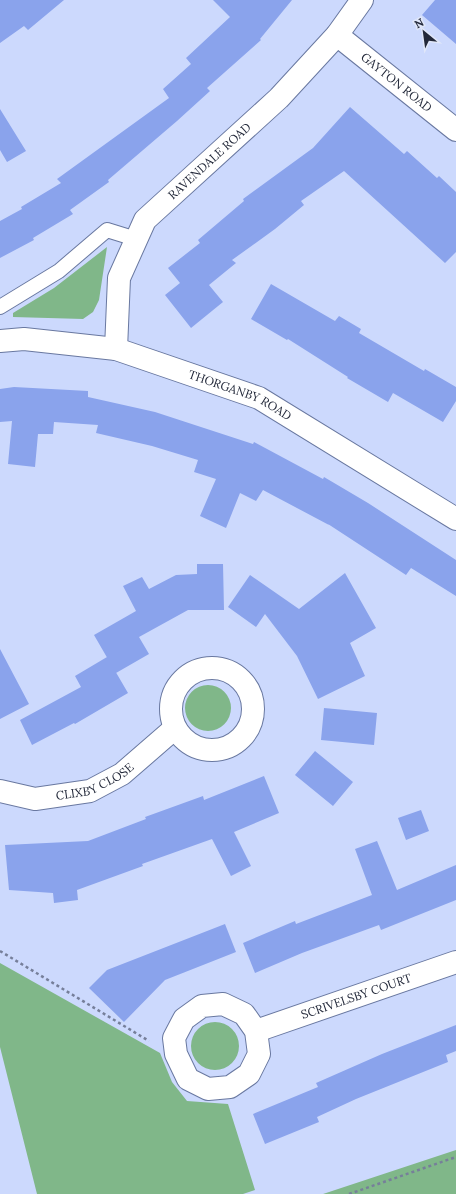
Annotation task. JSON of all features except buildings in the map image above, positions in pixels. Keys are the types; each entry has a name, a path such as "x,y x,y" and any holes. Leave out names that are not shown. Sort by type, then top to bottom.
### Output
{"street":[{"name":"RAVENDALE ROAD","path":"116,349 119,278 145,220 280,98 337,35 362,0"},
{"name":"GAYTON ROAD","path":"337,35 456,130"},
{"name":"THORGANBY ROAD","path":"0,341 24,339 116,349 259,398 456,519"},
{"name":"CLIXBY CLOSE","path":"0,791 34,799 90,791 122,774 175,728"},
{"name":"SCRIVELSBY COURT","path":"256,1031 456,962"},
{"path":"224,1004 244,1014 256,1031 258,1054 252,1068 249,1074 230,1087 208,1089 188,1079 176,1054 174,1038 184,1019 202,1006 224,1004"}],"lane":[{"path":"0,307 59,271 107,230 136,239"}],"path":[{"path":"0,951 151,1042 176,1054"},
{"path":"349,1194 456,1157"}],"green space":[{"path":"107,247 99,300 93,312 83,319 13,317 13,313 54,288"},
{"path":"204,685 212,685 221,689 227,695 231,708 227,721 221,727 212,731 204,731 195,727 189,721 185,712 185,704 189,695 195,689"},
{"path":"0,963 160,1053 172,1082 187,1101 228,1104 255,1190 243,1194 37,1194 0,1047"},
{"path":"210,1022 220,1022 229,1026 235,1032 238,1037 238,1055 229,1066 220,1070 210,1070 201,1066 195,1060 191,1051 191,1041 195,1032 201,1026"},
{"path":"456,1150 456,1194 323,1194"}]}
